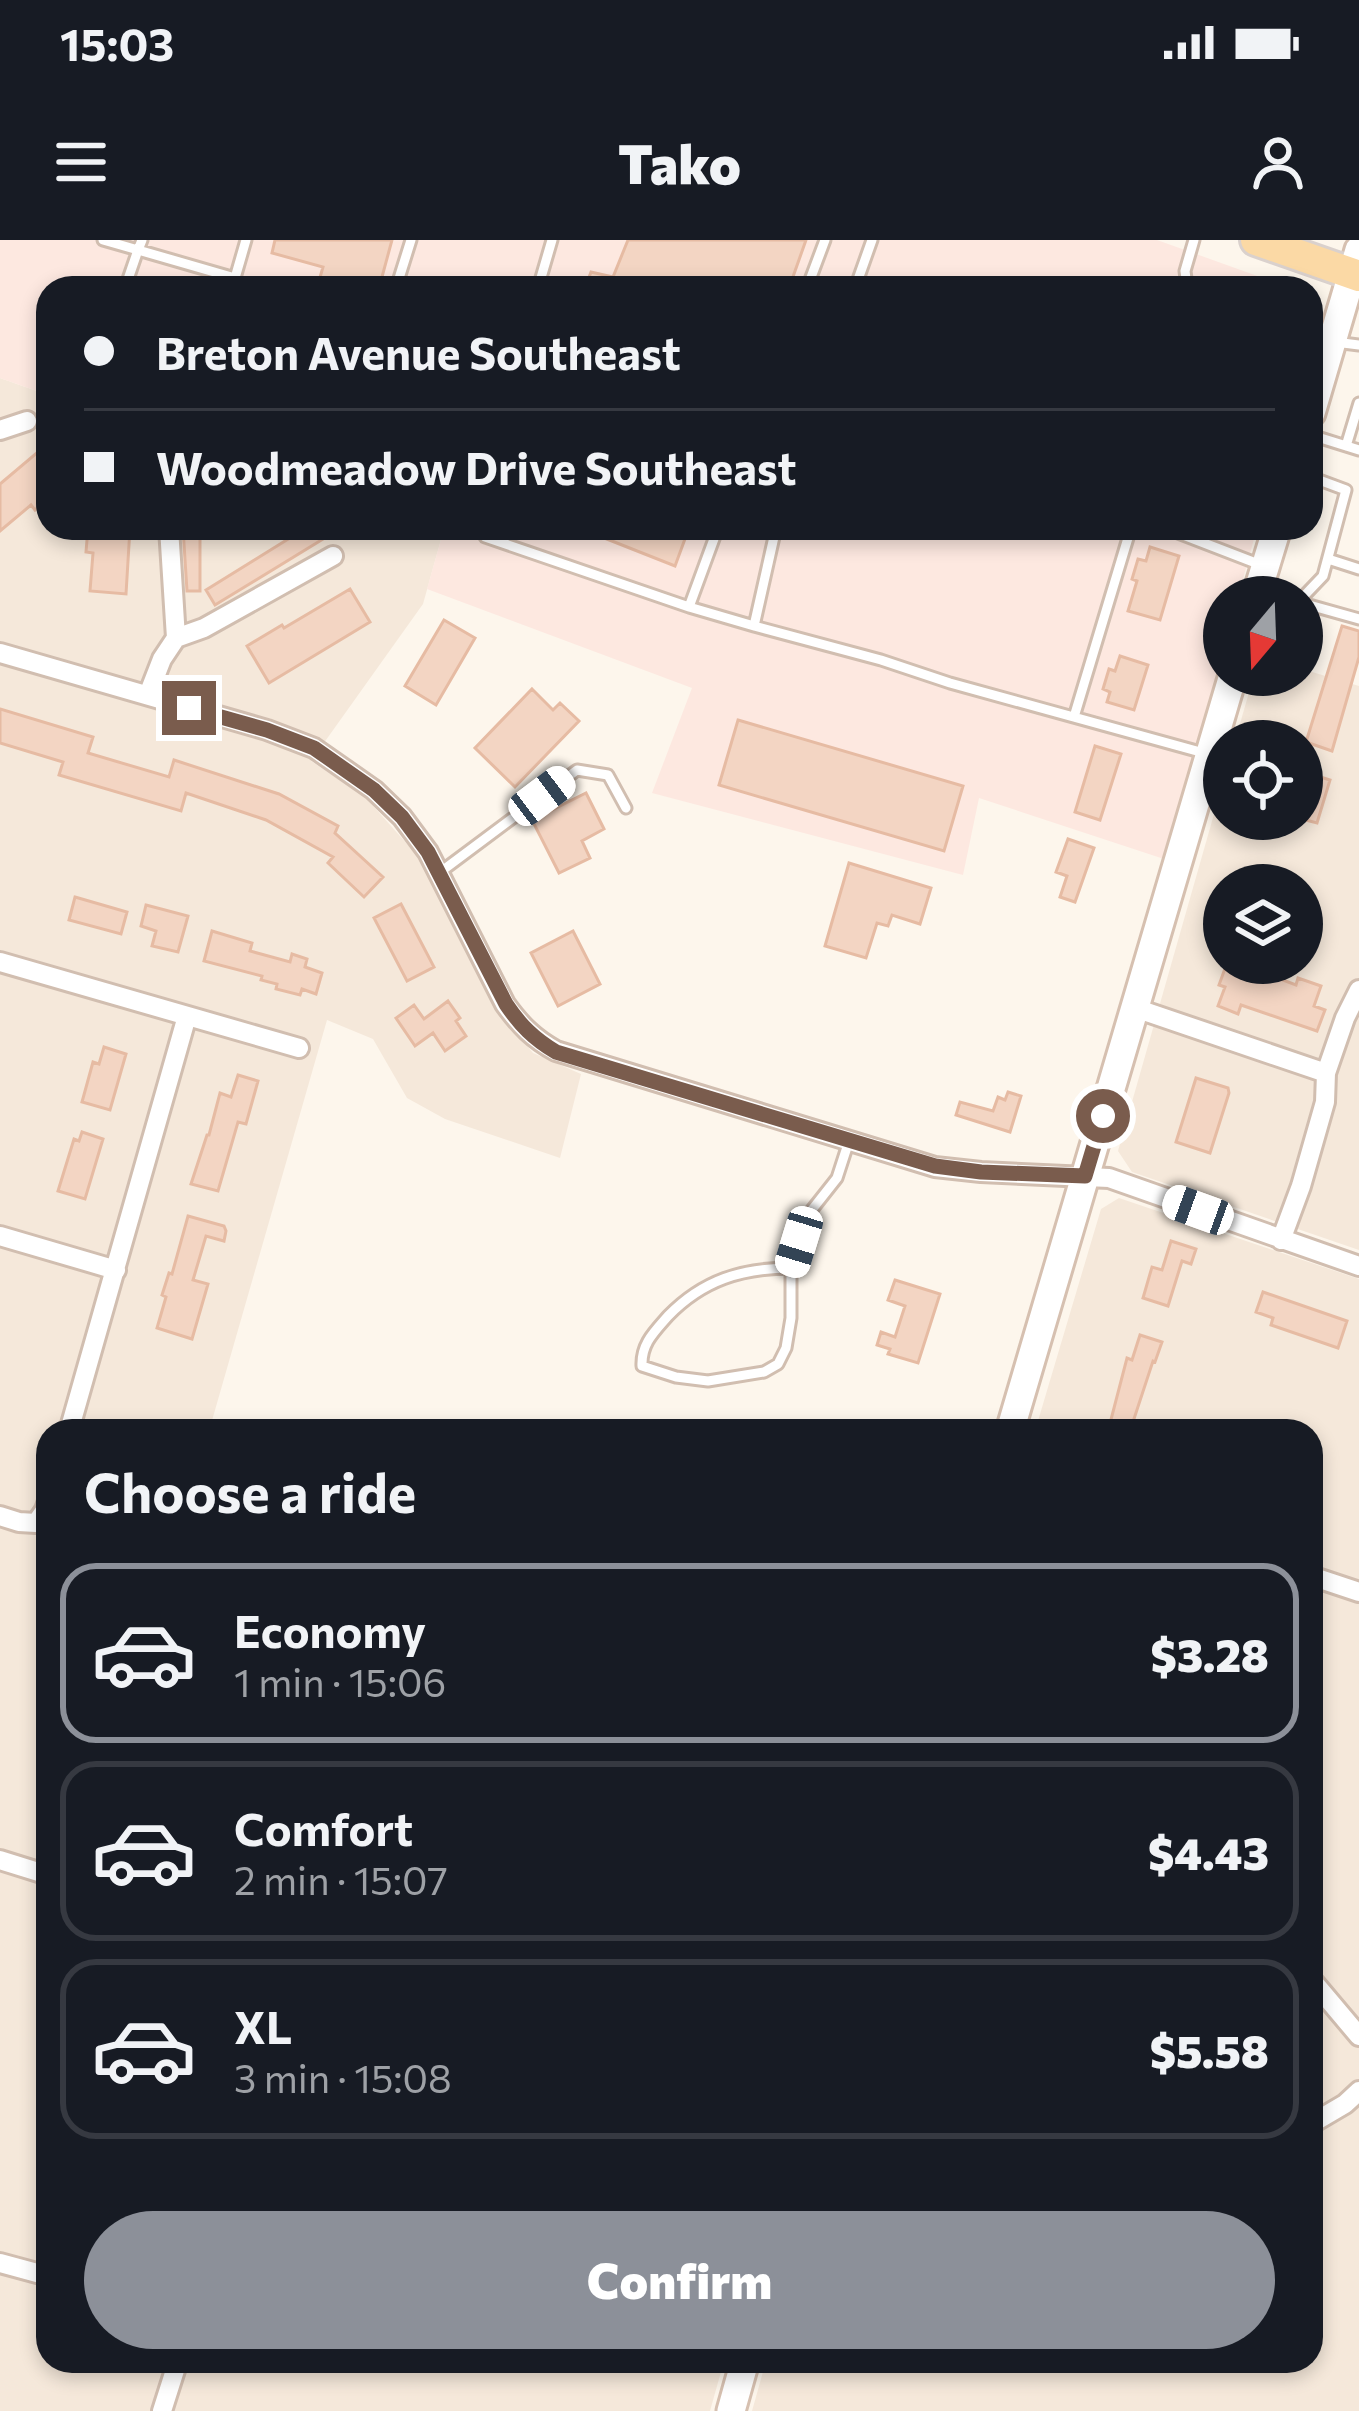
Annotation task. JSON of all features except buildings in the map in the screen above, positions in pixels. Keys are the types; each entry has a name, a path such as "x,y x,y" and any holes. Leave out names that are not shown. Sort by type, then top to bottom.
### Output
{"main road":[{"path":"1256,240 1357,266 1323,377"},
{"path":"1264,576 1274,540"},
{"path":"1014,1419 1203,779"},
{"path":"730,2411 741,2373"}],"street":[{"path":"0,430 27,421"},
{"path":"170,540 176,638"},
{"path":"148,695 176,638 204,628 333,556"},
{"path":"0,653 267,730 314,748 374,790 428,852 518,1022 556,1052 935,1166 1109,1178 1359,1267"},
{"path":"0,962 299,1048"},
{"path":"1281,1240 1324,1102 1326,1073 1359,990"},
{"path":"1135,1008 1326,1073"},
{"path":"73,1419 188,1016"},
{"path":"0,1236 116,1270"},
{"path":"0,1516 36,1522"},
{"path":"1323,1580 1359,1592"},
{"path":"0,1860 36,1871"},
{"path":"1323,1993 1359,2036"},
{"path":"1323,2117 1359,2092"},
{"path":"0,2263 36,2273"},
{"path":"162,2411 173,2373"}],"lane":[{"path":"103,240 140,245 219,276"},
{"path":"238,276 246,240"},
{"path":"400,276 411,240"},
{"path":"542,276 552,240"},
{"path":"812,276 825,240"},
{"path":"859,276 872,240"},
{"path":"1186,276 1194,240"},
{"path":"129,276 140,245"},
{"path":"1346,446 1358,408"},
{"path":"1323,439 1359,450"},
{"path":"1323,482 1359,497"},
{"path":"1323,576 1346,490"},
{"path":"494,540 689,607 1203,753"},
{"path":"689,607 714,540"},
{"path":"754,626 773,540"},
{"path":"1074,717 1127,540"},
{"path":"1194,540 1266,566"},
{"path":"1328,559 1359,569"},
{"path":"1323,608 1359,619"},
{"path":"439,873 577,770 608,775 626,808"},
{"path":"791,1268 758,1268 702,1288 651,1335 642,1352 642,1366 676,1378 708,1381 773,1368 786,1348 791,1268 807,1216 837,1178 849,1141"}],"shaded area":[{"path":"0,240 1157,240 1258,276 36,276 36,391 0,378"},
{"path":"0,378 36,391 36,540 441,540 423,604 311,761 365,797 417,855 495,1007 533,1053 581,1074 560,1158 445,1119 407,1098 373,1039 327,1020 212,1419 36,1419 36,2373 721,2373 710,2411 0,2411"},
{"path":"441,540 1254,540 1244,576 1203,576 1203,696 1210,696 1164,859 979,798 963,875 652,793 692,688 427,589"},
{"path":"1323,675 1359,686 1359,1250 1132,1172 1118,1151 1207,840 1323,840 1323,720 1241,720 1248,696 1323,696"},
{"path":"1119,1198 1359,1279 1359,2411 752,2411 763,2373 1323,2373 1323,1419 1039,1419 1101,1209"}],"route":[{"path":"189,708 314,748 374,790 428,852 518,1022 556,1052 962,1171 1085,1176 1103,1116"}]}
